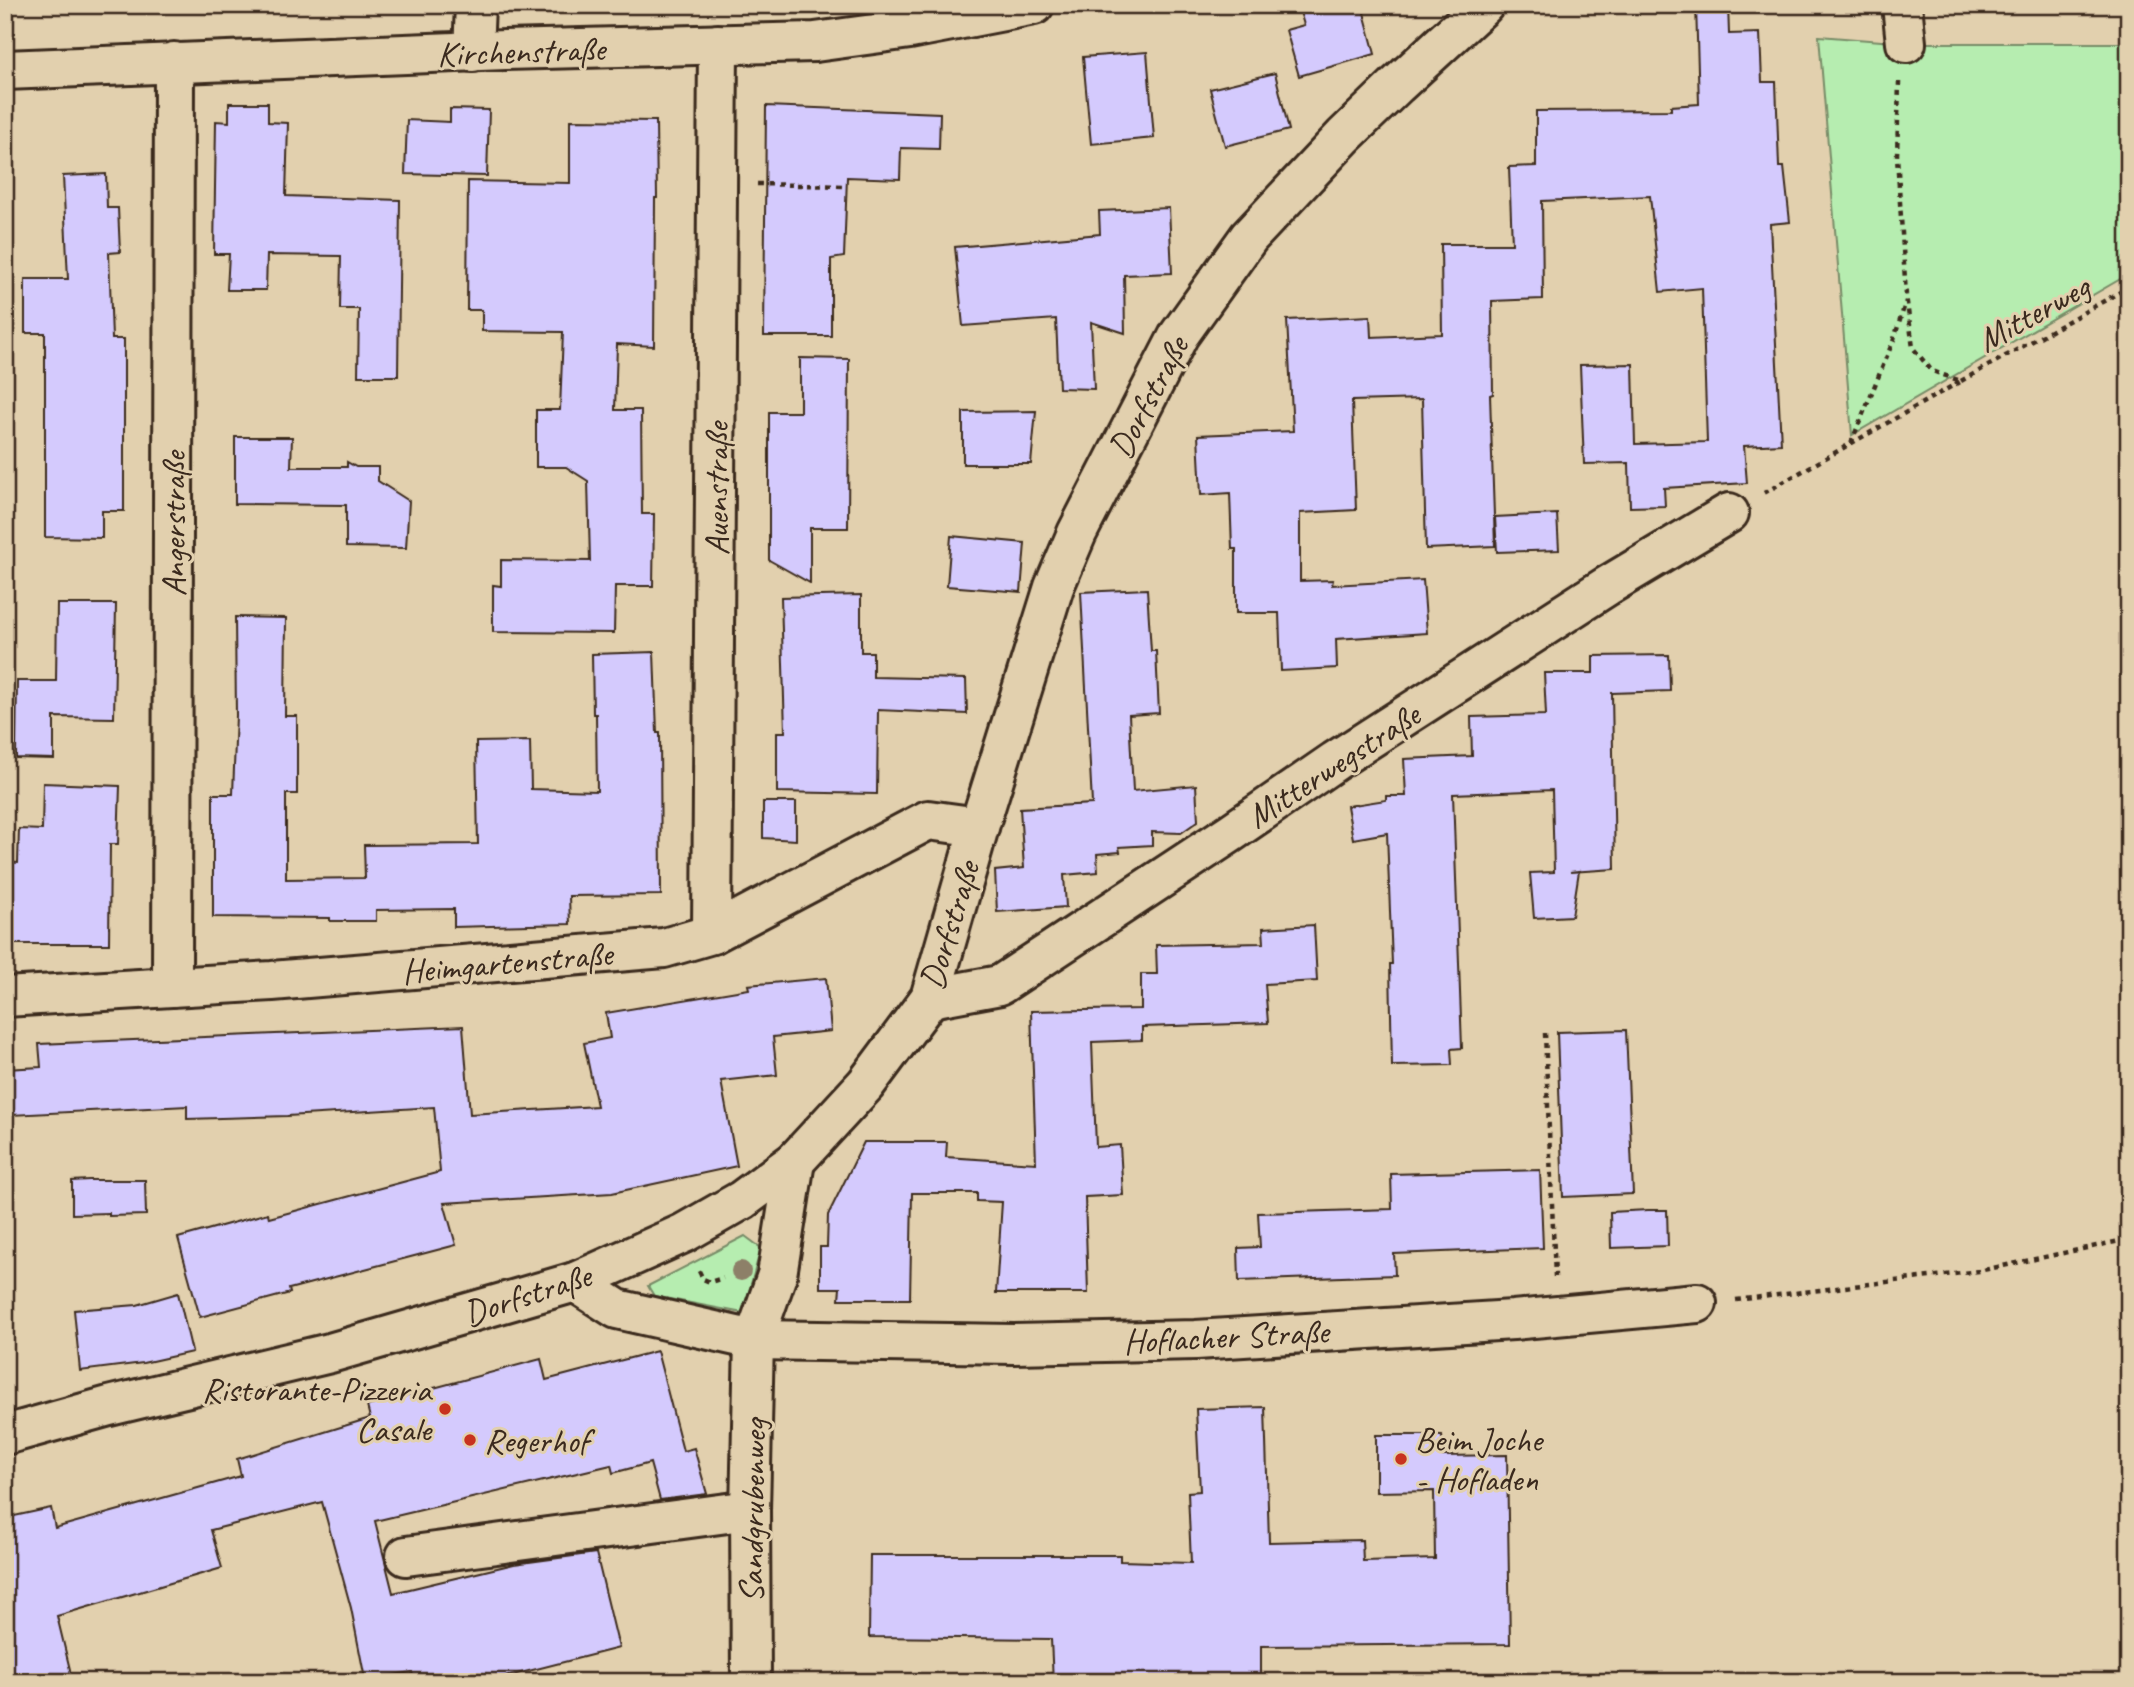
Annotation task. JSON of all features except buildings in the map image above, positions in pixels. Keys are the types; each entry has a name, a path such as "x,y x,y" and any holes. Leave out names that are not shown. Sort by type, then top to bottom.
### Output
{"street":[{"path":"473,52 475,5"},
{"name":"Kirchenstraße","path":"5,70 174,62 815,42 911,17 1034,5"},
{"name":"Dorfstraße","path":"5,1435 109,1406 330,1353 575,1282 684,1233 742,1200 795,1161 866,1084 930,998 978,827 1054,587 1077,533 1179,335 1249,237 1353,128 1484,5"},
{"path":"1902,5 1906,43"},
{"name":"Auenstraße","path":"712,934 718,44"},
{"name":"Angerstraße","path":"172,986 174,62"},
{"name":"Mitterwegstraße","path":"930,998 1000,985 1335,761 1607,586 1730,513"},
{"name":"Heimgartenstraße","path":"5,998 350,975 664,948 712,934 928,820 978,827"},
{"path":"754,1339 777,1275 795,1161"},
{"name":"Hoflacher Straße","path":"575,1282 617,1309 754,1339 1000,1344 1196,1340 1557,1317 1697,1303"},
{"name":"Sandgrubenweg","path":"751,1682 750,1510 754,1339"},
{"path":"406,1556 750,1510"}],"path":[{"path":"1906,43 1898,86 1897,156 1913,348 1932,371 1961,381"},
{"path":"718,184 844,186"},
{"name":"Mitterweg","path":"1730,513 2129,287"},
{"path":"1850,444 1894,339 1907,299"},
{"path":"1545,1033 1557,1317"},
{"path":"1697,1303 1752,1299 1979,1271 2129,1240"}],"green space":[{"path":"1819,36 1906,43 2129,43 2129,274 1852,435"},
{"path":"745,1236 761,1248 743,1313 654,1296 648,1286"}],"place":[{"name":"Ristorante-Pizzeria Casale","path":"445,1409"},
{"name":"Regerhof","path":"470,1440"},
{"name":"Beim Joche - Hofladen","path":"1401,1459"}]}
